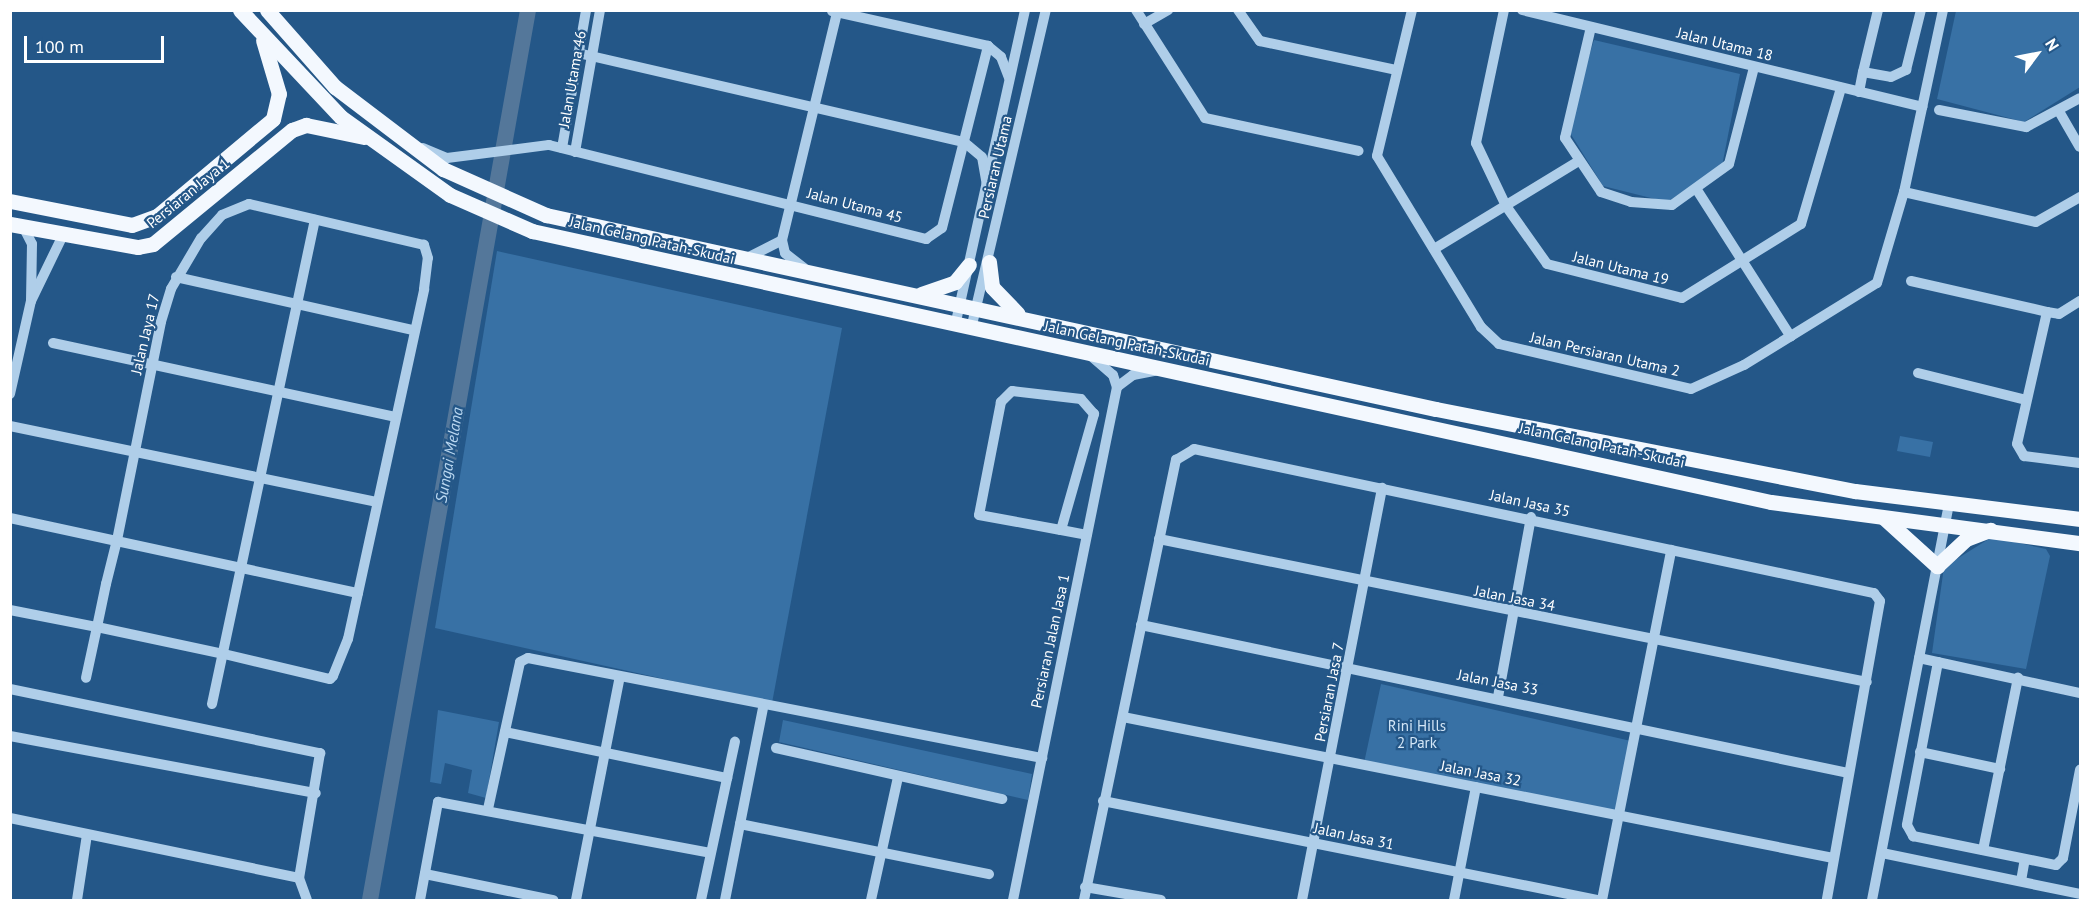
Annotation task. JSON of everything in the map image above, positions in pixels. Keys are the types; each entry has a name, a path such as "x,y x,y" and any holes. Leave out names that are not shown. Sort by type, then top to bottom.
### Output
{"main road":[{"name":"Jalan Gelang Patah-Skudai","path":"240,10 315,95 450,195 502,220 955,326 1085,352 1692,484 1881,516 1946,522 2080,543"},
{"name":"Jalan Gelang Patah-Skudai","path":"267,10 336,87 443,169 485,190 546,215 1427,407 1949,505 2080,519"},
{"name":"Persiaran Jaya 1","path":"10,201 132,225 157,216 273,119 279,108 261,35"},
{"name":"Persiaran Jaya 1","path":"17,226 138,248 153,244 204,206 292,130 316,126 373,139"},
{"path":"193,188 206,196 204,206"},
{"path":"989,262 1002,303 1030,320"},
{"path":"916,295 955,282 969,265"},
{"path":"1692,484 1729,487 1742,481 1695,458"},
{"path":"1881,516 1937,566 1966,539 1993,529"}],"street":[{"name":"Jalan Utama 46","path":"562,148 586,10"},
{"name":"Jalan Utama 46","path":"574,152 600,10"},
{"name":"Persiaran Utama","path":"955,326 1025,10"},
{"name":"Persiaran Utama","path":"971,329 989,262 1046,10"},
{"path":"1136,10 1205,118 1359,151"},
{"path":"1144,24 1168,10"},
{"path":"1238,10 1260,41 1397,70"},
{"name":"Jalan Persiaran Utama 2","path":"1412,10 1377,156 1481,327 1499,344 1690,389 1791,337 1877,283 1904,192 1942,10"},
{"name":"Jalan Utama 19","path":"1504,10 1476,143 1506,206 1547,264 1682,298 1745,262 1806,217 1841,88"},
{"name":"Jalan Utama 18","path":"1522,10 1922,107"},
{"path":"1859,92 1878,10"},
{"path":"1863,72 1891,77 1906,70 1921,10"},
{"path":"809,272 785,253 782,240 834,11 988,46 1006,64 1009,86"},
{"path":"1590,27 1564,127 1577,162 1601,192 1631,202 1672,205 1697,190 1729,164 1754,67"},
{"name":"Jalan Utama 45","path":"402,138 447,158 527,145 562,148 926,239 942,228 988,46"},
{"path":"578,53 964,142 982,157 987,184"},
{"path":"1939,110 2026,127 2060,113 2080,99"},
{"path":"2060,113 2080,147"},
{"path":"1434,249 1577,162"},
{"path":"1697,190 1791,337"},
{"path":"1904,192 2036,222 2080,197"},
{"name":"Jalan Jaya 17","path":"86,678 134,452 176,277 201,238 241,204 424,246 428,258 413,330"},
{"path":"212,704 262,481 315,220"},
{"path":"10,394 31,301 32,244 17,226"},
{"path":"31,301 63,235"},
{"path":"745,258 774,249 782,240"},
{"path":"10,610 224,654 330,679 342,663 413,330 176,277"},
{"path":"1911,281 2059,314 2080,301"},
{"path":"2047,312 2026,400 2019,452 2080,463"},
{"path":"53,343 281,389 394,417"},
{"path":"1085,352 1113,375 1117,387 1133,375 1164,370"},
{"path":"1918,373 2026,400"},
{"name":"Persiaran Jalan Jasa 1","path":"1013,900 1117,387"},
{"path":"1061,530 1094,414 1081,399 1012,391 1001,402 979,515 1087,535"},
{"path":"10,426 262,481 376,502"},
{"name":"Jalan Jasa 35","path":"1159,538 1179,456 1194,449 1531,517 1671,550 1874,593 1880,601 1867,682"},
{"name":"Persiaran Jasa 7","path":"1302,900 1366,584 1382,488"},
{"path":"1872,900 1949,505"},
{"path":"1498,697 1531,517"},
{"path":"10,518 357,593"},
{"path":"1084,900 1103,801 1124,717 1159,538"},
{"name":"Jalan Jasa 34","path":"1159,538 1366,584 1867,682"},
{"path":"1600,900 1671,550"},
{"name":"Jalan Jasa 33","path":"1141,625 1349,669 1498,697 1848,773"},
{"path":"1919,658 2080,693"},
{"path":"488,809 522,659 763,708 1042,758"},
{"path":"1938,662 1907,825 1922,841 1983,850 2052,865 2063,858 2080,770"},
{"path":"1983,850 2018,678"},
{"path":"576,900 619,680"},
{"path":"1827,900 1848,773 1867,682"},
{"path":"10,689 320,753 316,793 299,878 307,900"},
{"path":"725,900 763,708"},
{"name":"Jalan Jasa 32","path":"1124,717 1833,858"},
{"path":"505,732 726,778"},
{"path":"10,736 316,793"},
{"path":"701,900 735,742"},
{"path":"776,748 1002,799"},
{"path":"1920,752 2000,769"},
{"path":"871,900 898,777"},
{"path":"1454,900 1476,787"},
{"name":"Jalan Jasa 31","path":"1103,801 1313,842 1458,874 1600,900"},
{"path":"420,900 438,802 488,809 710,853"},
{"path":"10,819 299,878"},
{"path":"740,824 989,874"},
{"path":"77,900 87,835"},
{"path":"1882,853 2021,881 2068,896 2080,894"},
{"path":"2021,881 2025,859"},
{"path":"425,874 553,900"},
{"path":"1085,887 1161,900"}],"green space":[{"path":"1956,11 2080,11 2080,87 2024,122 1937,99"},
{"path":"1594,40 1740,74 1722,166 1667,202 1603,186 1567,128"},
{"path":"497,251 842,328 772,703 435,628"},
{"path":"1900,436 1933,442 1930,457 1897,451"},
{"path":"1992,537 2046,549 2050,556 2026,669 1932,653 1944,567"},
{"name":"Rini Hills 2 Park","path":"1381,684 1631,741 1616,818 1364,763"},
{"path":"438,710 499,722 486,798 468,793 472,770 445,763 441,784 430,782"},
{"path":"783,720 1032,774 1028,800 779,742"}],"waterway":[{"name":"Sungai Melana","path":"370,900 528,10"}]}
